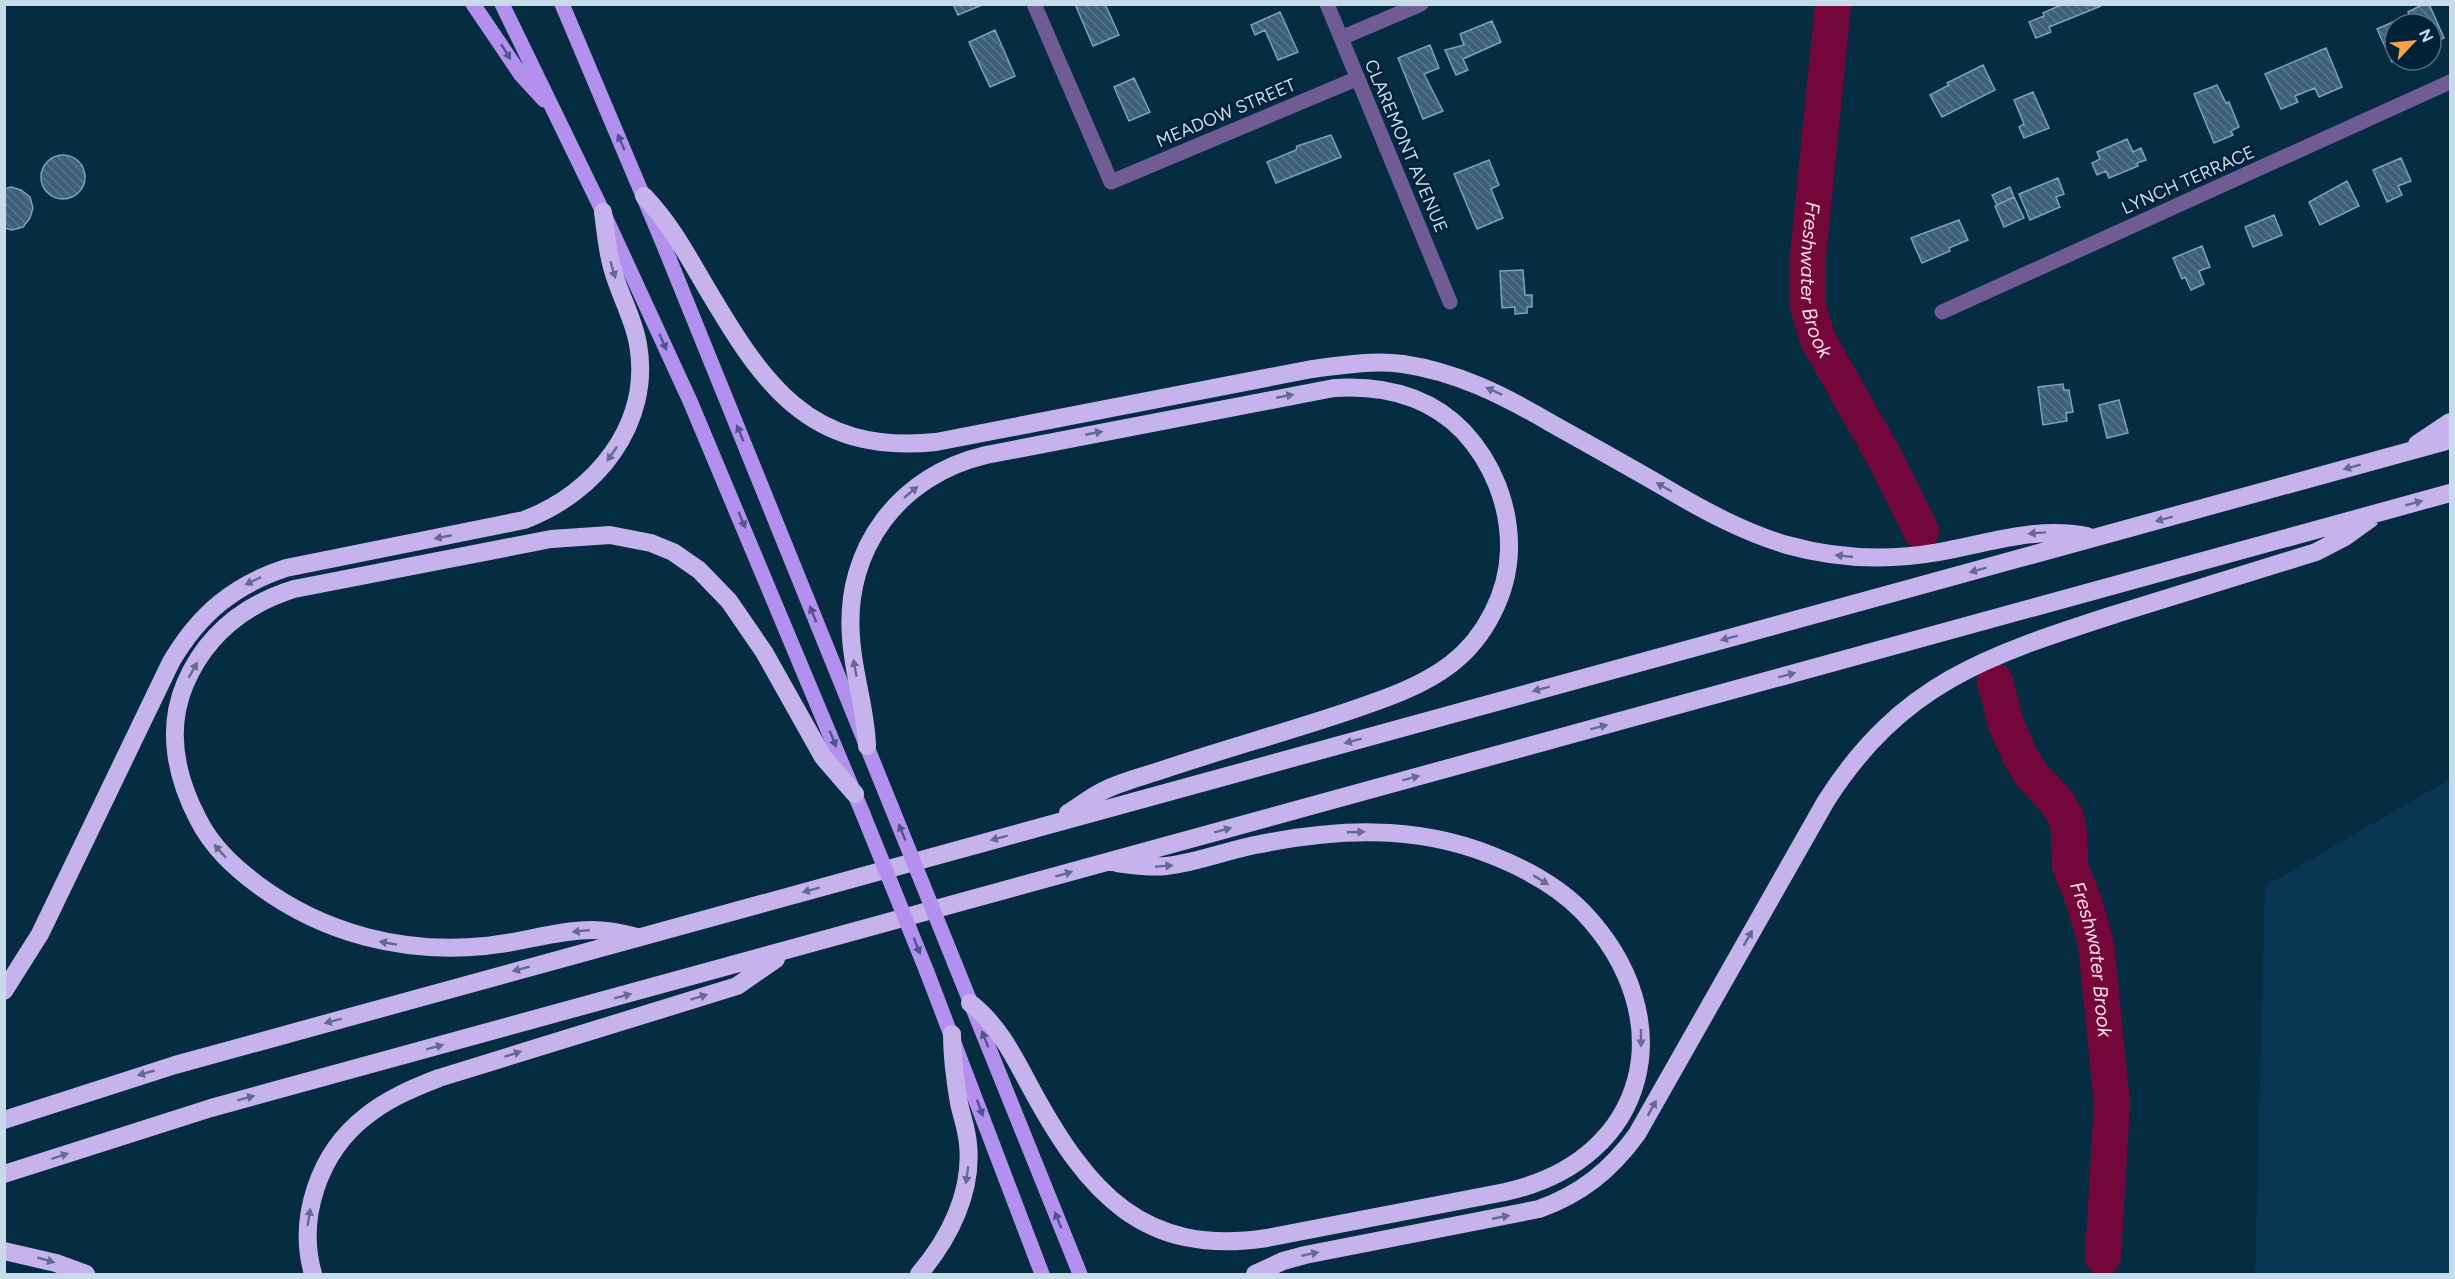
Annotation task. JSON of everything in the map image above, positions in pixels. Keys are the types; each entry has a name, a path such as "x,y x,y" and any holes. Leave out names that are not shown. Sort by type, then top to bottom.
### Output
{"highway":[{"path":"644,196 669,225 731,328 771,382 793,405 812,419 854,438 892,444 936,442 1312,369 1361,364 1400,364 1444,373 1491,390 1717,517 1761,536 1808,550 1848,557 1890,557 1939,552 2033,533 2064,533 2095,537"},
{"path":"4,991 40,934 171,662 192,628 218,603 250,582 286,568 524,520 571,497 602,468 627,427 636,400 640,374 636,334 611,264 603,212"},
{"path":"867,746 850,636 850,604 855,576 867,545 886,516 911,491 941,471 986,455 1334,388 1362,387 1400,393 1428,404 1458,426 1480,452 1496,481 1505,511 1509,544 1508,570 1502,591 1488,620 1467,650 1443,670 1409,689 1336,715 1105,789 1055,822"},
{"path":"2408,451 2451,422"},
{"path":"4,1120 175,1065 2451,440"},
{"path":"4,1174 211,1108 2451,493"},
{"path":"1255,1275 1282,1261 1305,1255 1539,1209 1574,1194 1591,1183 1616,1161 1642,1126 1837,783 1871,741 1892,720 1945,681 1985,660 2075,627 2316,552 2345,537 2378,513"},
{"path":"639,937 611,931 589,930 487,946 444,949 412,947 376,940 332,926 309,917 270,894 234,866 216,847 200,823 182,784 175,746 177,715 187,681 204,650 218,633 241,612 294,589 551,538 593,535 626,537 651,543 673,552 699,570 720,589 764,652 823,757 855,794"},
{"path":"970,1003 998,1030 1057,1132 1104,1194 1124,1212 1145,1224 1170,1234 1200,1241 1228,1243 1267,1239 1505,1192 1539,1183 1569,1168 1592,1151 1612,1129 1627,1104 1639,1067 1642,1041 1638,1008 1625,970 1600,932 1575,904 1549,885 1512,864 1438,838 1410,833 1370,831 1325,834 1277,841 1166,866 1106,862"},
{"path":"313,1275 308,1254 307,1225 318,1183 340,1143 358,1122 376,1108 439,1078 737,986 787,951"},
{"path":"918,1275 948,1231 963,1195 968,1170 967,1135 955,1078 952,1034"},
{"path":"4,1251 56,1263 86,1275"}],"main road":[{"path":"472,4 521,75 554,110"},
{"path":"502,4 603,212 720,468 952,1034 1042,1275"},
{"path":"562,4 644,196 1080,1275"},
{"path":"567,4 570,21"}],"street":[{"name":"MEADOW STREET","path":"1034,4 1111,182 1356,79"},
{"name":"CLAREMONT AVENUE","path":"1327,4 1356,79 1450,302"},
{"path":"1341,38 1421,4"},
{"name":"LYNCH TERRACE","path":"1942,312 2451,82"}],"shaded area":[{"path":"2450,779 2450,1274 2255,1274 2265,886"}],"building":[{"path":"953,4 982,4 982,5 958,15"},
{"path":"1075,4 1105,4 1119,35 1093,46"},
{"path":"2063,4 2101,6 2049,27 2051,32 2036,38 2029,22"},
{"path":"2429,4 2433,12 2408,12"},
{"path":"1280,12 1298,52 1278,60 1265,30 1255,35 1251,25"},
{"path":"1492,21 1501,42 1463,59 1468,70 1456,75 1445,50 1464,45 1460,34"},
{"path":"2383,26 2383,42 2377,29"},
{"path":"995,30 1015,76 990,87 969,42"},
{"path":"1430,45 1439,68 1424,74 1443,111 1423,119 1398,58"},
{"path":"2326,48 2342,87 2319,97 2315,88 2295,96 2298,102 2281,109 2265,74"},
{"path":"1983,65 1995,90 1942,117 1930,95 1949,85 1947,83"},
{"path":"1134,78 1150,112 1129,121 1114,87"},
{"path":"2217,85 2226,103 2229,102 2239,127 2231,131 2233,135 2214,143 2194,94"},
{"path":"2033,92 2049,128 2024,138 2019,127 2024,124 2014,100"},
{"path":"1331,135 1341,157 1276,183 1267,162 1296,150 1297,146"},
{"path":"2127,139 2133,152 2141,148 2146,160 2137,163 2138,166 2109,178 2106,171 2097,175 2092,163 2100,159 2097,152"},
{"path":"63,155 72,156 79,161 84,168 84,186 79,193 72,198 63,199 54,198 47,193 42,186 41,177 42,168 47,161 54,156"},
{"path":"2401,158 2411,181 2398,186 2402,195 2387,202 2373,170"},
{"path":"1489,160 1499,185 1491,189 1503,218 1477,229 1454,174"},
{"path":"2058,178 2064,194 2056,197 2060,207 2030,220 2019,194"},
{"path":"2347,181 2359,206 2320,225 2309,202"},
{"path":"11,187 21,190 30,197 33,208 30,218 23,227 12,230 4,228 4,189"},
{"path":"2010,187 2014,197 1997,205 1992,195"},
{"path":"2014,197 2024,218 2004,227 1995,206"},
{"path":"2274,215 2282,235 2253,247 2245,227"},
{"path":"1959,220 1968,240 1922,263 1911,238"},
{"path":"2202,246 2210,267 2199,271 2204,284 2191,290 2185,277 2182,279 2173,258"},
{"path":"1523,270 1525,295 1532,295 1532,307 1527,307 1527,313 1515,314 1515,307 1502,308 1500,271"},
{"path":"2063,384 2064,390 2069,390 2073,412 2066,413 2067,421 2043,425 2038,387"},
{"path":"2119,400 2128,433 2107,438 2099,405"}],"waterway":[{"name":"Freshwater Brook","path":"1833,4 1808,255 1808,306 1817,338 1887,462 1921,531"},
{"name":"Freshwater Brook","path":"1995,681 2006,724 2019,754 2031,774 2056,801 2066,817 2070,866 2084,902 2096,944 2112,1103 2103,1257"}]}
